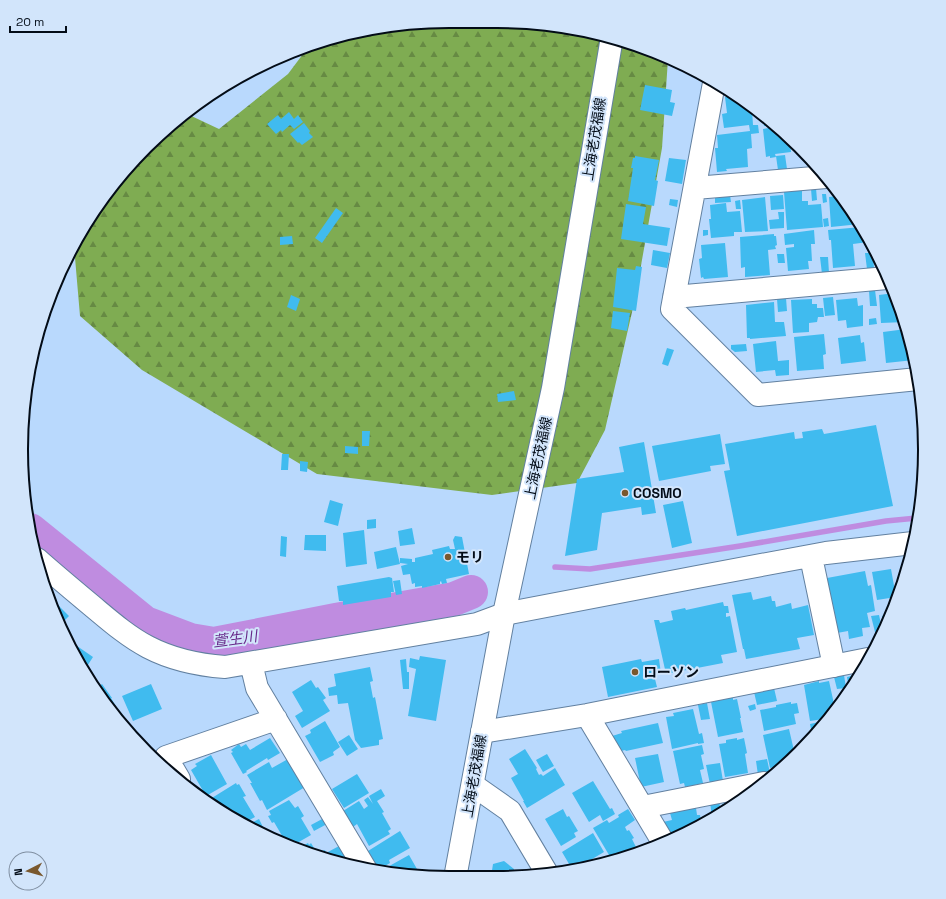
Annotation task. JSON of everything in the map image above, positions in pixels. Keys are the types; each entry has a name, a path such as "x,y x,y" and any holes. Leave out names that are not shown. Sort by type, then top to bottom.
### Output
{"street":[{"name":"上海老茂福線","path":"456,871 504,614 553,388 611,44"},
{"path":"713,88 672,309 758,395 912,380"},
{"path":"695,188 818,178"},
{"path":"674,297 882,278"},
{"path":"44,565 111,622 148,647 167,656 208,666 225,667 477,624 504,614 697,576 811,557 826,553 907,544"},
{"path":"811,557 834,666"},
{"path":"482,732 587,715 861,661"},
{"path":"251,663 257,688 361,862"},
{"path":"587,715 661,838"},
{"path":"171,765 166,757 276,720"},
{"path":"473,785 510,811 544,868"},
{"path":"643,807 751,786"}],"green space":[{"path":"450,28 524,29 579,36 632,50 668,64 662,148 635,299 605,430 577,483 492,495 317,474 142,370 80,316 75,256 99,215 115,193 151,151 192,116 219,129 288,74 303,54 340,42 394,32"}],"building":[{"path":"645,85 672,90 670,102 675,103 672,116 640,110"},
{"path":"725,97 731,99 752,114 753,125 758,125 759,133 751,134 752,148 747,149 748,167 726,169 727,171 717,172 715,148 718,148 717,135 750,131 749,125 724,128 722,114 727,113"},
{"path":"289,112 294,119 298,115 303,122 294,129 290,125 282,132 281,130 276,134 267,124 278,115 281,119"},
{"path":"304,123 310,131 309,133 313,137 302,145 299,142 298,143 290,134"},
{"path":"768,128 791,147 791,152 775,154 776,157 766,157 763,129"},
{"path":"785,155 787,169 778,170 776,156"},
{"path":"635,156 659,160 655,180 658,181 654,206 628,201 633,168 631,168 633,158 635,158"},
{"path":"669,158 686,160 682,184 665,181"},
{"path":"816,188 817,200 812,201 811,189"},
{"path":"802,190 802,201 808,201 808,205 821,204 823,227 787,230 784,192"},
{"path":"822,194 826,194 827,202 823,203"},
{"path":"730,195 731,202 715,203 715,197"},
{"path":"783,195 784,209 771,210 770,196"},
{"path":"834,196 853,225 831,227 829,197"},
{"path":"765,197 768,231 745,232 742,200"},
{"path":"670,199 678,200 677,207 669,205"},
{"path":"740,200 741,209 736,209 735,201"},
{"path":"726,203 727,212 740,211 742,232 734,232 734,236 711,238 709,219 711,219 710,205"},
{"path":"626,204 646,207 643,224 670,228 667,246 621,239"},
{"path":"336,208 343,213 322,243 315,238"},
{"path":"778,212 784,212 784,228 770,229 769,220 779,219"},
{"path":"828,218 829,226 824,227 823,219"},
{"path":"855,228 864,243 853,244 855,266 833,268 831,240 829,240 828,230"},
{"path":"703,230 708,230 708,235 703,236"},
{"path":"814,230 815,244 811,244 812,261 808,261 809,269 788,271 786,248 794,247 794,244 785,245 784,234"},
{"path":"774,234 774,236 776,236 776,249 768,250 770,275 745,277 745,267 741,268 740,237"},
{"path":"292,236 293,244 280,245 280,237"},
{"path":"725,243 728,277 701,278 699,259 702,258 701,245"},
{"path":"653,250 670,253 667,268 651,265"},
{"path":"865,253 870,253 873,260 874,269 867,269"},
{"path":"777,254 784,254 785,263 778,263"},
{"path":"820,257 828,257 829,273 822,274"},
{"path":"636,266 642,267 636,311 613,307 617,268 635,270"},
{"path":"875,290 877,306 870,306 869,291"},
{"path":"888,294 899,322 881,323 879,295"},
{"path":"291,295 300,299 296,311 287,307"},
{"path":"833,297 835,315 825,316 823,298"},
{"path":"786,298 787,311 778,312 777,299"},
{"path":"857,298 858,306 863,305 863,326 847,328 846,320 838,321 836,300"},
{"path":"812,299 812,304 817,304 817,308 823,308 824,317 818,317 817,322 809,323 809,332 793,333 791,300"},
{"path":"774,302 775,322 784,322 786,336 747,338 746,305"},
{"path":"613,311 630,313 627,331 611,328"},
{"path":"876,318 877,324 869,325 869,319"},
{"path":"901,330 909,361 886,363 883,332"},
{"path":"824,334 826,354 823,355 824,369 797,371 794,337"},
{"path":"860,335 861,343 864,342 866,361 841,364 838,338"},
{"path":"776,341 778,361 789,360 789,375 776,376 775,370 756,372 753,344"},
{"path":"746,344 747,351 735,352 731,349 731,345"},
{"path":"667,348 674,350 668,366 662,364"},
{"path":"514,391 516,400 498,402 497,394"},
{"path":"876,425 893,506 737,536 724,471 730,470 725,444 794,432 795,439 803,438 802,432 822,429 824,434"},
{"path":"362,431 370,431 369,446 362,446"},
{"path":"720,434 725,464 710,466 711,471 659,481 652,446"},
{"path":"644,442 656,513 642,515 641,507 602,513 597,550 565,556 577,479 624,472 619,447"},
{"path":"345,446 358,447 358,454 345,453"},
{"path":"282,454 289,454 288,470 281,470"},
{"path":"300,461 308,462 307,472 300,471"},
{"path":"330,500 343,504 338,526 324,522"},
{"path":"683,501 692,543 672,548 663,505"},
{"path":"376,519 376,528 367,529 367,520"},
{"path":"412,528 415,544 400,546 398,531"},
{"path":"364,530 367,564 346,567 343,533"},
{"path":"305,535 326,535 326,551 304,550"},
{"path":"281,536 287,537 286,557 280,556"},
{"path":"455,536 462,537 469,574 446,579 447,583 442,584 441,581 440,584 422,588 422,586 415,587 415,583 412,584 410,574 403,575 401,566 408,564 400,563 400,558 412,559 412,562 415,562 415,558 433,554 432,550 449,546 450,549 455,549 453,540"},
{"path":"396,547 400,564 377,569 374,552"},
{"path":"891,569 895,589 891,598 877,600 872,572"},
{"path":"865,571 868,586 871,585 875,611 867,613 870,627 862,628 863,636 849,639 848,631 837,633 827,578"},
{"path":"389,577 392,578 394,592 391,592 391,597 343,605 343,601 339,601 337,586"},
{"path":"400,580 402,594 396,595 393,581"},
{"path":"751,592 753,600 771,596 772,601 775,601 776,607 791,603 792,609 808,605 814,635 797,638 800,649 746,659 732,595"},
{"path":"723,602 724,606 728,606 729,613 726,613 726,617 730,616 737,652 721,655 723,663 666,674 654,620 659,620 660,623 673,620 671,611 685,608 686,610"},
{"path":"58,607 69,616 64,621 60,611"},
{"path":"879,615 881,623 876,635 871,616"},
{"path":"77,646 93,657 87,666 84,660"},
{"path":"420,656 446,660 436,721 408,716 416,669 409,667 410,658 419,660"},
{"path":"406,659 407,672 409,672 409,689 403,689 400,660"},
{"path":"641,659 642,662 659,659 661,674 654,675 657,687 608,697 602,667"},
{"path":"370,667 373,681 370,682 373,698 375,697 383,739 379,740 379,745 361,748 355,740 348,703 338,704 337,695 329,696 328,688 336,686 334,674"},
{"path":"844,675 846,686 844,688 837,689 834,677"},
{"path":"852,676 848,683 847,677"},
{"path":"311,680 316,688 318,687 326,698 323,700 330,711 302,728 295,716 303,711 292,692"},
{"path":"819,681 819,683 829,681 834,702 819,720 810,721 804,685"},
{"path":"102,684 118,709 115,706 100,686"},
{"path":"151,684 162,709 133,721 122,696"},
{"path":"774,688 777,701 757,705 754,692"},
{"path":"733,697 733,700 737,699 743,732 718,737 711,702"},
{"path":"791,702 791,704 797,703 799,713 794,714 796,724 764,731 760,710"},
{"path":"707,703 710,719 701,720 698,705"},
{"path":"755,704 756,709 750,711 748,706"},
{"path":"693,709 699,734 702,733 704,743 672,749 666,717 674,716 673,713"},
{"path":"325,721 340,747 333,752 334,755 320,762 305,736 311,733 310,730"},
{"path":"817,722 811,729 810,724"},
{"path":"658,723 663,743 621,751 612,736 622,733 621,731"},
{"path":"789,729 794,749 770,768 763,735"},
{"path":"349,735 358,749 347,756 338,742"},
{"path":"270,738 280,753 268,760 267,758 243,774 231,753 233,752 231,750 239,744 241,747 246,744 250,750"},
{"path":"737,738 737,740 744,738 747,753 745,754 748,773 725,777 719,744 726,743 726,740"},
{"path":"702,745 704,754 701,755 704,769 700,770 703,783 695,785 695,787 685,787 684,783 680,784 673,751"},
{"path":"525,749 537,768 536,769 539,775 541,774 543,776 555,768 565,785 527,808 511,778 518,774 509,759"},
{"path":"547,754 554,766 543,772 536,760"},
{"path":"658,754 664,782 641,787 635,758"},
{"path":"211,755 227,784 208,795 203,792 191,770 197,766 195,764"},
{"path":"288,759 305,787 267,810 262,800 260,801 247,775 269,762 272,768"},
{"path":"767,759 769,770 765,774 758,775 756,761"},
{"path":"720,763 723,781 710,784 706,765"},
{"path":"357,774 369,793 344,808 332,789"},
{"path":"593,781 610,809 612,808 615,814 603,821 600,815 589,822 572,793"},
{"path":"236,783 237,785 239,784 246,796 243,797 255,817 249,820 212,798"},
{"path":"381,789 385,796 377,801 384,812 382,813 391,829 388,831 390,834 369,846 357,824 353,827 343,811 359,801 364,809 368,806 364,800 368,797 373,804 369,796"},
{"path":"289,800 295,808 298,806 304,816 301,818 311,835 298,843 283,837 274,822 272,823 268,816 271,815 269,811"},
{"path":"719,800 720,807 711,812 710,802"},
{"path":"696,808 697,815 700,815 701,819 669,834 663,822 672,820 670,813"},
{"path":"563,809 567,817 569,816 578,831 574,833 576,837 561,846 545,819"},
{"path":"628,809 635,820 625,827 634,838 632,839 636,847 610,856 593,828 607,820 609,823"},
{"path":"324,818 327,824 314,831 311,825"},
{"path":"259,819 264,828 263,828 252,822"},
{"path":"400,831 410,848 389,860 390,863 385,866 375,864 368,851"},
{"path":"593,833 604,852 589,861 569,864 562,852"},
{"path":"308,843 309,845 311,843 315,849 314,849 304,845"},
{"path":"341,845 349,859 326,853"},
{"path":"409,855 417,869 416,869 389,866"},
{"path":"504,861 514,870 492,871 493,864"}],"waterway":[{"path":"555,567 590,569 740,546 886,521 912,518"},
{"name":"萱生川","path":"37,535 145,623 190,640 214,644 454,599 471,592"}],"place":[{"name":"COSMO","path":"625,493"},
{"name":"モリ","path":"448,557"},
{"name":"ローソン","path":"635,672"}]}
